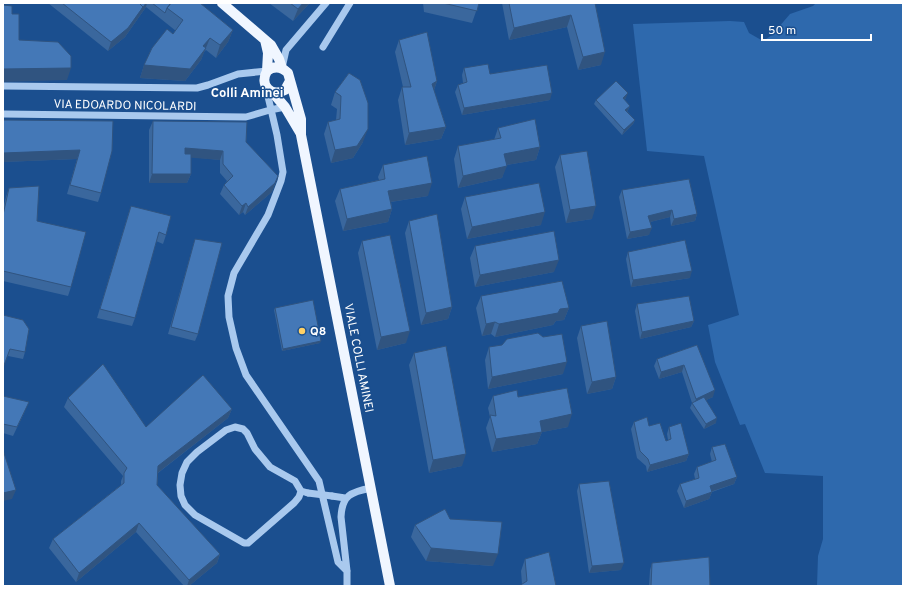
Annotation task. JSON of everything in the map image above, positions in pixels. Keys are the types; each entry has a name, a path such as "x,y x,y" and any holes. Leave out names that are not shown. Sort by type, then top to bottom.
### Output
{"main road":[{"path":"222,3 265,40 275,50 282,68 288,73 290,81 285,90 281,92 270,90 264,79 267,71 268,53 265,40"},
{"path":"267,71 274,67 282,68"},
{"name":"VIALE COLLI AMINEI","path":"290,81 301,119 302,135 390,586"},
{"name":"VIALE COLLI AMINEI","path":"270,90 285,107 302,135"}],"street":[{"path":"282,68 286,50 326,3"},
{"path":"324,46 350,3"},
{"name":"VIA EDOARDO NICOLARDI","path":"3,86 197,88 238,74 267,71"},
{"path":"270,90 270,110 277,135 283,172 268,215 234,273 228,296 229,317 236,348 246,375 319,481 338,562 347,571"},
{"name":"VIA EDOARDO NICOLARDI","path":"3,114 246,118 285,107"},
{"path":"304,492 294,503 248,543 244,544 195,515 185,505 181,496 180,485 182,473 187,462 197,452 226,430 235,427 243,429 247,433 255,449 270,468 295,481 304,492 345,498"},
{"path":"347,586 347,571 341,517 342,509 345,498 358,491 371,488"}],"shaded area":[{"path":"816,3 903,3 903,586 817,586 818,556 823,539 823,476 765,473 745,424 740,425 715,362 708,325 739,315 704,156 647,151 633,24 730,21 744,22 749,33 763,41 772,35 790,14 813,6"}],"building":[{"path":"62,3 139,3 143,7 128,28 111,42"},
{"path":"139,3 146,3 142,9 143,7"},
{"path":"152,3 171,3 165,13"},
{"path":"171,3 200,3 233,30 220,45 210,38 203,46 206,48 190,69 144,65 152,48 167,29 173,34 183,20 167,8"},
{"path":"290,3 303,3 298,9"},
{"path":"443,3 479,3 477,11"},
{"path":"509,3 595,3 605,52 583,57 571,15 514,28"},
{"path":"3,5 12,6 12,14 19,14 19,40 58,42 71,56 71,68 3,69"},
{"path":"427,32 437,81 432,84 446,127 409,133 402,87 411,87 399,40"},
{"path":"488,64 490,74 547,65 552,93 464,108 458,85 467,82 464,68"},
{"path":"349,73 360,80 368,103 368,129 357,146 335,150 328,122 340,119 341,96 335,92"},
{"path":"616,81 628,93 623,98 630,106 625,110 635,120 624,130 596,100"},
{"path":"535,119 540,147 504,154 507,166 463,176 458,146 501,138 498,128"},
{"path":"3,120 113,121 112,151 101,193 70,185 80,150 3,153"},
{"path":"153,121 247,122 246,142 278,176 275,183 248,207 246,203 242,206 224,185 233,176 223,164 223,151 185,148 185,154 191,154 191,174 152,174"},
{"path":"587,151 596,206 570,210 560,155"},
{"path":"427,156 432,183 388,191 392,209 347,219 340,189 385,179 383,165"},
{"path":"689,179 697,214 674,219 672,210 648,216 652,228 630,232 622,190"},
{"path":"539,183 545,212 472,227 465,197"},
{"path":"39,186 37,221 86,232 71,287 3,271 3,215 9,188"},
{"path":"131,206 171,216 166,235 159,232 135,318 100,309"},
{"path":"437,214 452,307 426,313 409,221"},
{"path":"554,231 559,260 480,275 475,246"},
{"path":"390,235 410,331 381,337 362,241"},
{"path":"195,239 222,243 198,334 171,327"},
{"path":"685,240 692,271 633,280 628,252"},
{"path":"562,281 569,308 560,309 558,313 499,324 495,322 486,324 481,296"},
{"path":"689,296 694,321 642,332 637,304"},
{"path":"313,300 321,341 283,349 275,308"},
{"path":"3,315 23,320 29,329 25,352 10,349 3,368"},
{"path":"607,321 616,377 592,382 581,326"},
{"path":"538,333 543,337 562,334 567,362 492,377 489,347 502,345 507,339"},
{"path":"697,345 715,390 696,399 684,365 661,372 657,359"},
{"path":"446,346 466,454 433,460 414,353"},
{"path":"103,364 146,427 203,375 232,409 158,466 157,485 220,554 189,580 139,523 79,573 53,539 124,483 124,473 127,468 68,398"},
{"path":"567,388 572,414 540,421 542,432 496,439 490,415 496,416 493,396 517,390 518,397"},
{"path":"3,396 29,402 17,427 3,424"},
{"path":"704,397 717,418 706,424 692,403"},
{"path":"647,417 649,426 660,423 666,441 671,439 669,427 681,423 689,454 650,465 648,459 640,451 634,422"},
{"path":"725,444 737,477 710,486 712,492 686,501 680,484 699,478 697,467 716,460 712,447"},
{"path":"3,450 16,490 3,493"},
{"path":"609,481 624,563 592,566 579,484"},
{"path":"445,509 450,519 502,522 498,554 431,548 415,525"},
{"path":"549,552 556,586 519,586 527,581 525,559"},
{"path":"709,557 710,586 651,586 652,563"}],"place":[{"name":"Q8","path":"302,331"}],"district":[{"name":"Colli Aminei","path":"247,92"}]}
